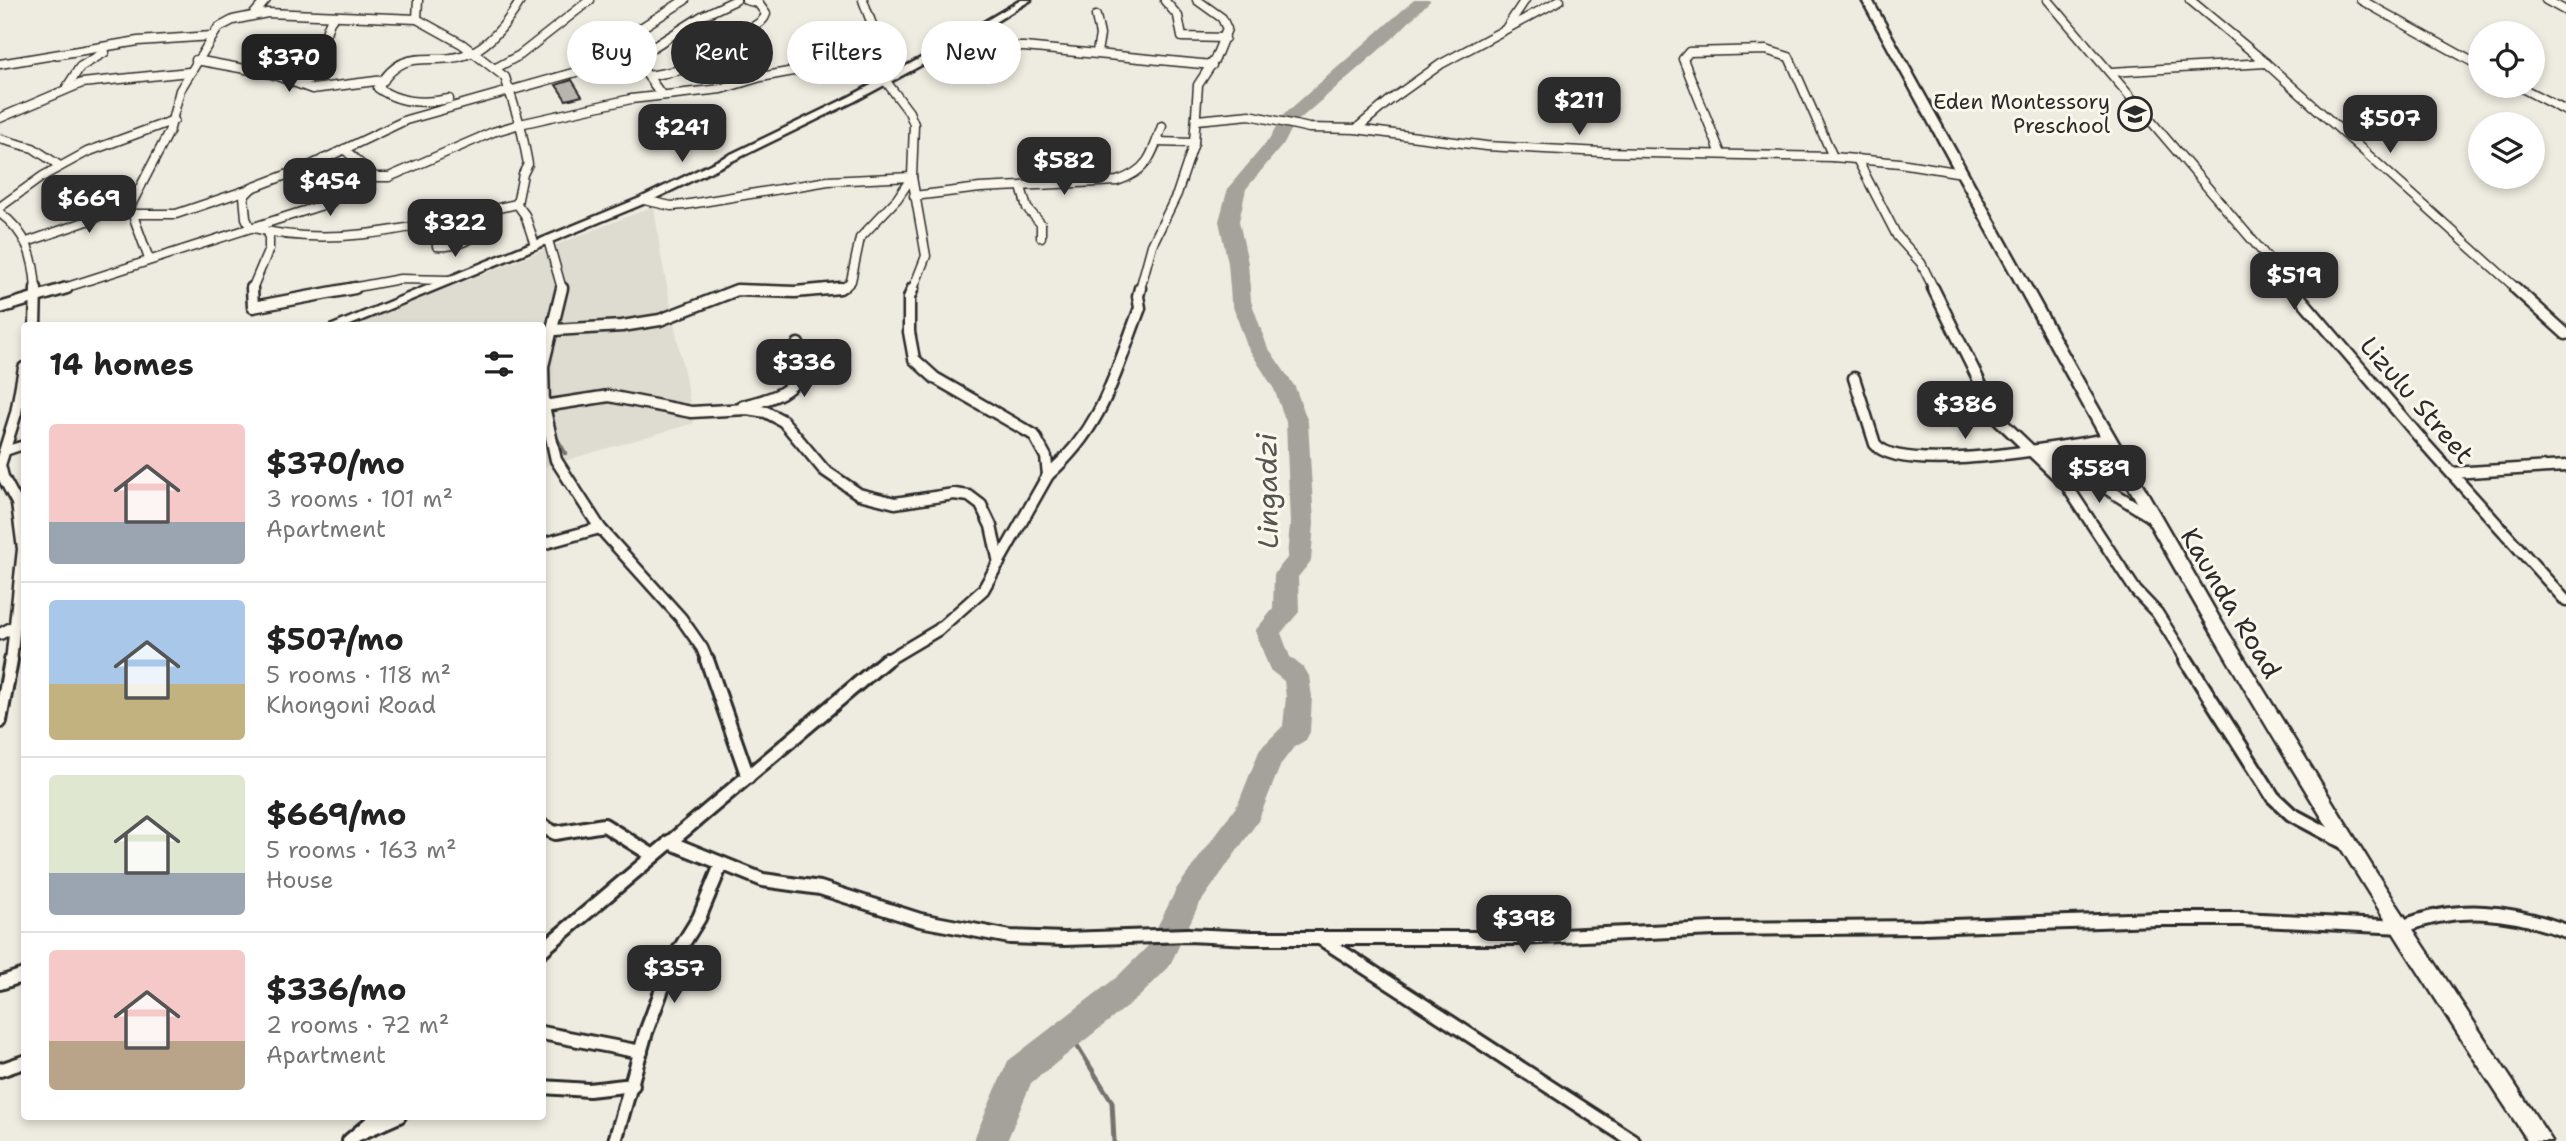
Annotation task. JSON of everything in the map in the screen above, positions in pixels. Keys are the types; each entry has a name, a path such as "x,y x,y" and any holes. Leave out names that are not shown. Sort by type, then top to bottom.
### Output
{"main road":[{"name":"Kaunda Road","path":"1867,0 2153,518 2250,683 2402,927 2541,1141"}],"street":[{"path":"254,14 266,0"},
{"path":"417,19 418,0"},
{"path":"500,93 419,103 379,91 379,85 393,70 411,58 451,58 473,52 504,24 521,0"},
{"path":"496,68 520,55 590,0"},
{"path":"652,21 685,0"},
{"path":"657,44 736,0"},
{"path":"657,74 714,60 740,44 747,31 764,20 766,14 758,4 746,0"},
{"path":"863,0 872,21"},
{"path":"992,21 1027,0"},
{"path":"546,947 888,658 918,645 983,590 1048,475 1091,430 1140,308 1138,296 1152,246 1177,194 1194,143 1198,85 1212,65 1227,29 1222,18 1197,0"},
{"path":"1505,29 1525,0"},
{"path":"1356,129 1389,101 1441,64 1560,0"},
{"name":"Lizulu Street","path":"2048,0 2452,473 2566,601"},
{"path":"2190,0 2266,63 2566,334"},
{"path":"2361,0 2468,59"},
{"path":"2546,0 2566,11"},
{"path":"1165,1 1178,16 1182,37 1225,38"},
{"path":"149,260 130,207 157,160 174,120 180,90 196,60 223,25 254,14 417,19 447,35 496,68 510,90 520,124 528,164 523,174 517,204 525,215 535,245"},
{"path":"296,82 309,79 330,22 335,16"},
{"path":"1096,16 1100,35 1097,52"},
{"path":"0,64 138,41 212,36"},
{"path":"67,87 80,68 94,57 138,41"},
{"path":"1021,47 1097,52 1135,59 1212,65"},
{"path":"1721,154 1683,59 1689,52 1766,50 1789,57 1833,157"},
{"path":"196,60 263,72 312,89 384,80"},
{"path":"2111,72 2266,63"},
{"path":"0,118 19,112 67,87 98,80 189,72"},
{"path":"344,149 366,172 380,178 520,124 661,94 721,89 787,72"},
{"path":"133,214 176,214 252,188 323,159 406,120 567,74"},
{"path":"654,84 661,94"},
{"path":"346,322 644,200 878,84"},
{"path":"888,84 909,112 914,124 912,177 926,256 909,298 909,332 914,359 935,378 1034,435 1046,457 1048,475"},
{"path":"2541,98 2566,111"},
{"path":"1196,120 1250,115 1308,128 1356,129 1498,147 1833,157 1920,165 1962,173"},
{"path":"0,207 60,166 86,152 174,120"},
{"path":"914,196 980,188 1111,182 1132,177 1150,160 1162,126"},
{"path":"0,139 33,148 60,166"},
{"path":"1157,142 1194,143"},
{"path":"0,308 138,266 149,260 336,200 338,195 323,159"},
{"path":"1857,159 1897,236 1921,263 1998,419 2011,433 2033,449 2076,469 2153,518"},
{"path":"644,200 671,206 684,205 828,181 912,177"},
{"path":"554,330 622,326 660,320 737,290 795,292 845,287 851,281 859,243 865,230 897,199 912,177"},
{"path":"1021,187 1027,208 1041,224 1041,237"},
{"path":"250,227 246,218 244,196 252,188"},
{"path":"27,242 96,218 102,212 94,203"},
{"path":"250,227 284,237 339,235 517,204"},
{"path":"434,220 437,246 443,248 474,238 481,232 485,211"},
{"path":"0,213 17,227 27,242 38,296 35,322"},
{"path":"269,232 269,249 251,286 253,307 400,279 447,280"},
{"path":"546,356 563,291 548,240"},
{"path":"546,407 607,396 701,413 734,408 792,389 805,370 806,363 798,344"},
{"path":"1854,378 1874,443 1886,454 1920,458 2009,454 2109,439"},
{"path":"21,385 16,413 1,453 3,477 17,503 21,522"},
{"path":"734,408 776,415 810,456 837,482 867,498 895,504 925,501 947,494 968,494 981,502 988,514 999,563"},
{"path":"546,416 556,460 600,528 681,618 702,649 717,681 748,777"},
{"path":"1,453 21,446"},
{"path":"2033,449 2072,492 2136,592 2157,613 2273,797 2291,814 2351,846"},
{"path":"2452,473 2566,466"},
{"path":"546,543 600,528"},
{"path":"0,721 18,631 21,591"},
{"path":"0,634 18,631"},
{"path":"546,828 555,833 604,825 652,855"},
{"path":"669,842 763,880 820,888 920,920 1010,937 1064,939 1188,935 1518,938 1714,929 1923,927 2158,919 2242,919 2402,927 2439,913 2477,911 2518,916 2566,931"},
{"path":"615,1141 641,1052 673,960 699,919 721,865"},
{"path":"1320,938 1633,1141"},
{"path":"0,983 21,976"},
{"path":"546,1033 641,1052"},
{"path":"0,1070 21,1063"},
{"path":"546,1087 589,1090 633,1085"},
{"path":"354,1137 373,1120"},
{"path":"354,1137 390,1120"}],"shaded area":[{"path":"654,206 661,256 694,423 546,466 546,322 363,322"}],"building":[{"path":"567,82 567,84 574,84 582,96 566,100 556,85"}],"waterway":[{"name":"Lingadzi","path":"1172,928 1197,883 1248,812 1270,757 1285,739 1296,732 1299,697 1296,676 1279,663 1268,631 1286,612 1286,574 1299,561 1302,523 1297,422 1284,387 1257,346 1241,301 1238,263 1229,221 1237,188 1279,138 1286,122 1387,35 1423,0"},
{"path":"546,440 557,439 565,453"},
{"path":"990,1141 1019,1072 1128,987 1158,957 1168,940"},
{"path":"1068,1031 1112,1102 1114,1141"}],"place":[{"name":"Eden Montessory Preschool","path":"2135,114"}]}
